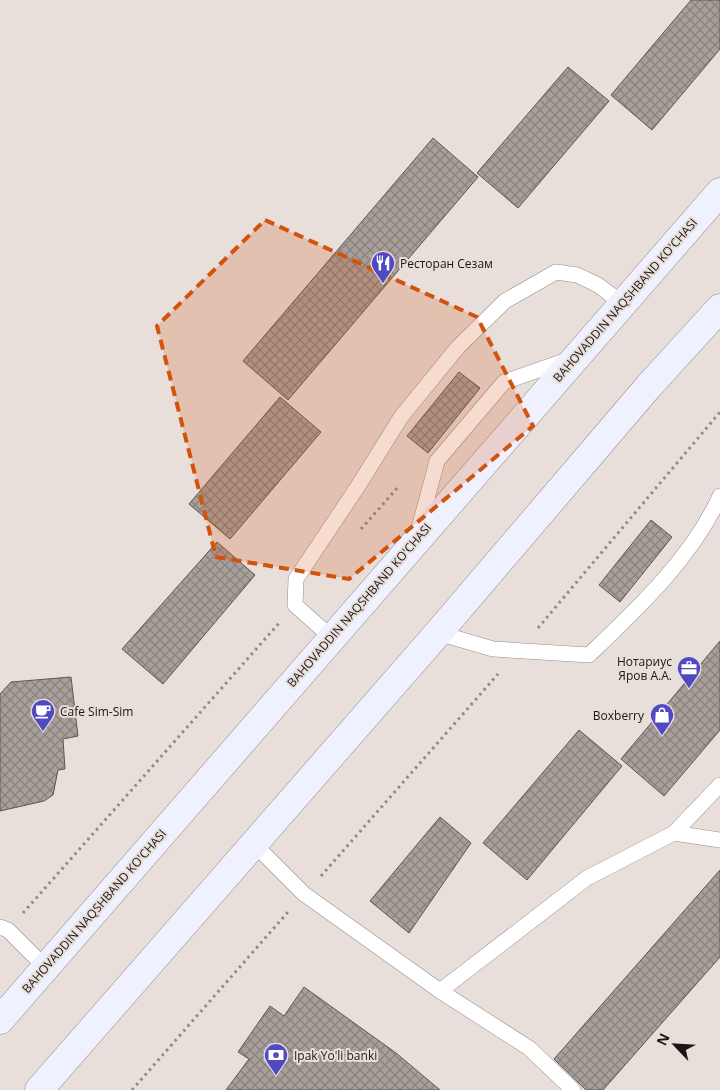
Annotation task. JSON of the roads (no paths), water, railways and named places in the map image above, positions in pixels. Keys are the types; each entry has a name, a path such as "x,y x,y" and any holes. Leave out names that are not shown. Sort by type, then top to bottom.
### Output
{"main road":[{"name":"BAHOVADDIN NAQSHBAND KO'CHASI","path":"0,1020 331,637 720,192"},
{"path":"39,1090 438,633 648,387 720,310"}],"lane":[{"path":"331,637 295,605 296,579 360,483 400,417 458,347 504,301 556,272 577,275 598,285 622,303"},
{"path":"416,540 437,461 504,382 574,358"},
{"path":"438,633 493,649 589,655 638,608 686,551 720,496"},
{"path":"440,991 587,878 674,833 720,785"},
{"path":"674,833 720,840"},
{"path":"254,843 304,894 440,991 529,1048 572,1090"},
{"path":"4,929 45,967"}],"place":[{"name":"Ресторан Сезам","path":"383,284"},
{"name":"Нотариус Яров А.А.","path":"689,689"},
{"name":"Cafe Sim-Sim","path":"43,732"},
{"name":"Boxberry","path":"662,736"},
{"name":"Ipak Yo'li banki","path":"276,1076"}]}
